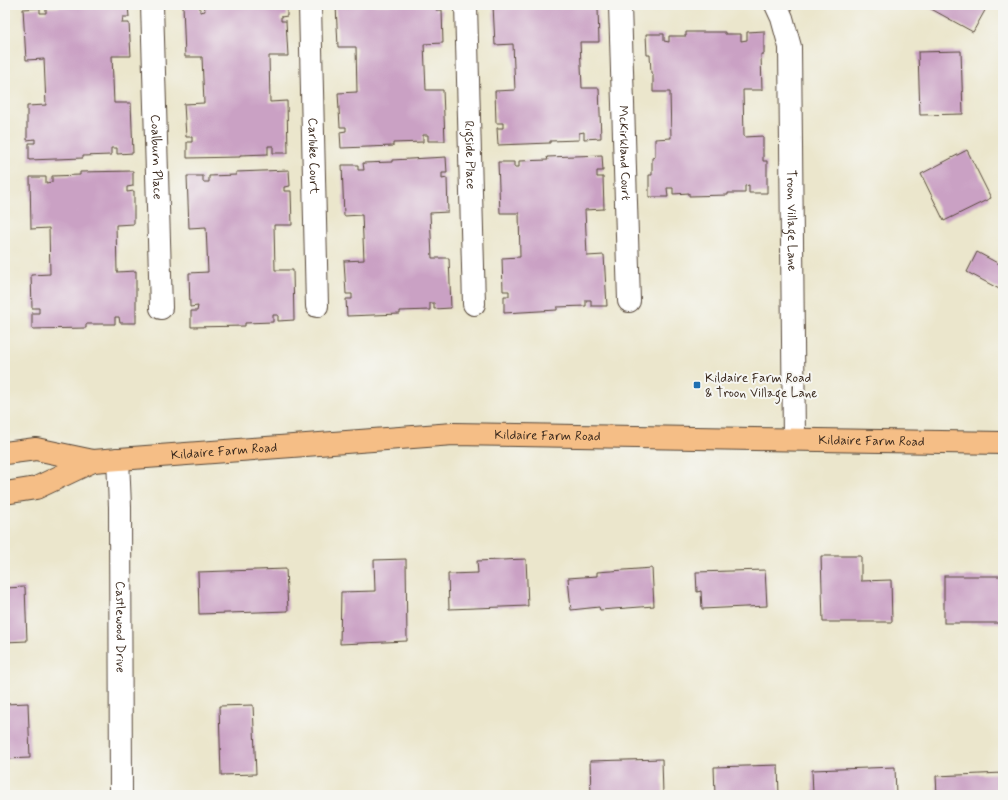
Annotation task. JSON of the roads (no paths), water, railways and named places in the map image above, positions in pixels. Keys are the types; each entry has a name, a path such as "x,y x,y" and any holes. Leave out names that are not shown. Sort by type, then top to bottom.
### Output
{"main road":[{"name":"Kildaire Farm Road","path":"5,453 36,449 93,461 453,434 1003,443"},
{"name":"Kildaire Farm Road","path":"5,493 36,488 93,461"}],"street":[{"name":"Coalburn Place","path":"152,5 161,308"},
{"name":"Carluke Court","path":"310,5 317,306"},
{"name":"Rigside Place","path":"466,5 474,304"},
{"name":"McKirkland Court","path":"620,5 629,301"},
{"name":"Troon Village Lane","path":"776,5 782,18 790,48 794,439"},
{"name":"Castlewood Drive","path":"118,459 120,506 121,795"}],"place":[{"name":"Kildaire Farm Road & Troon Village Lane","path":"697,385"}]}
